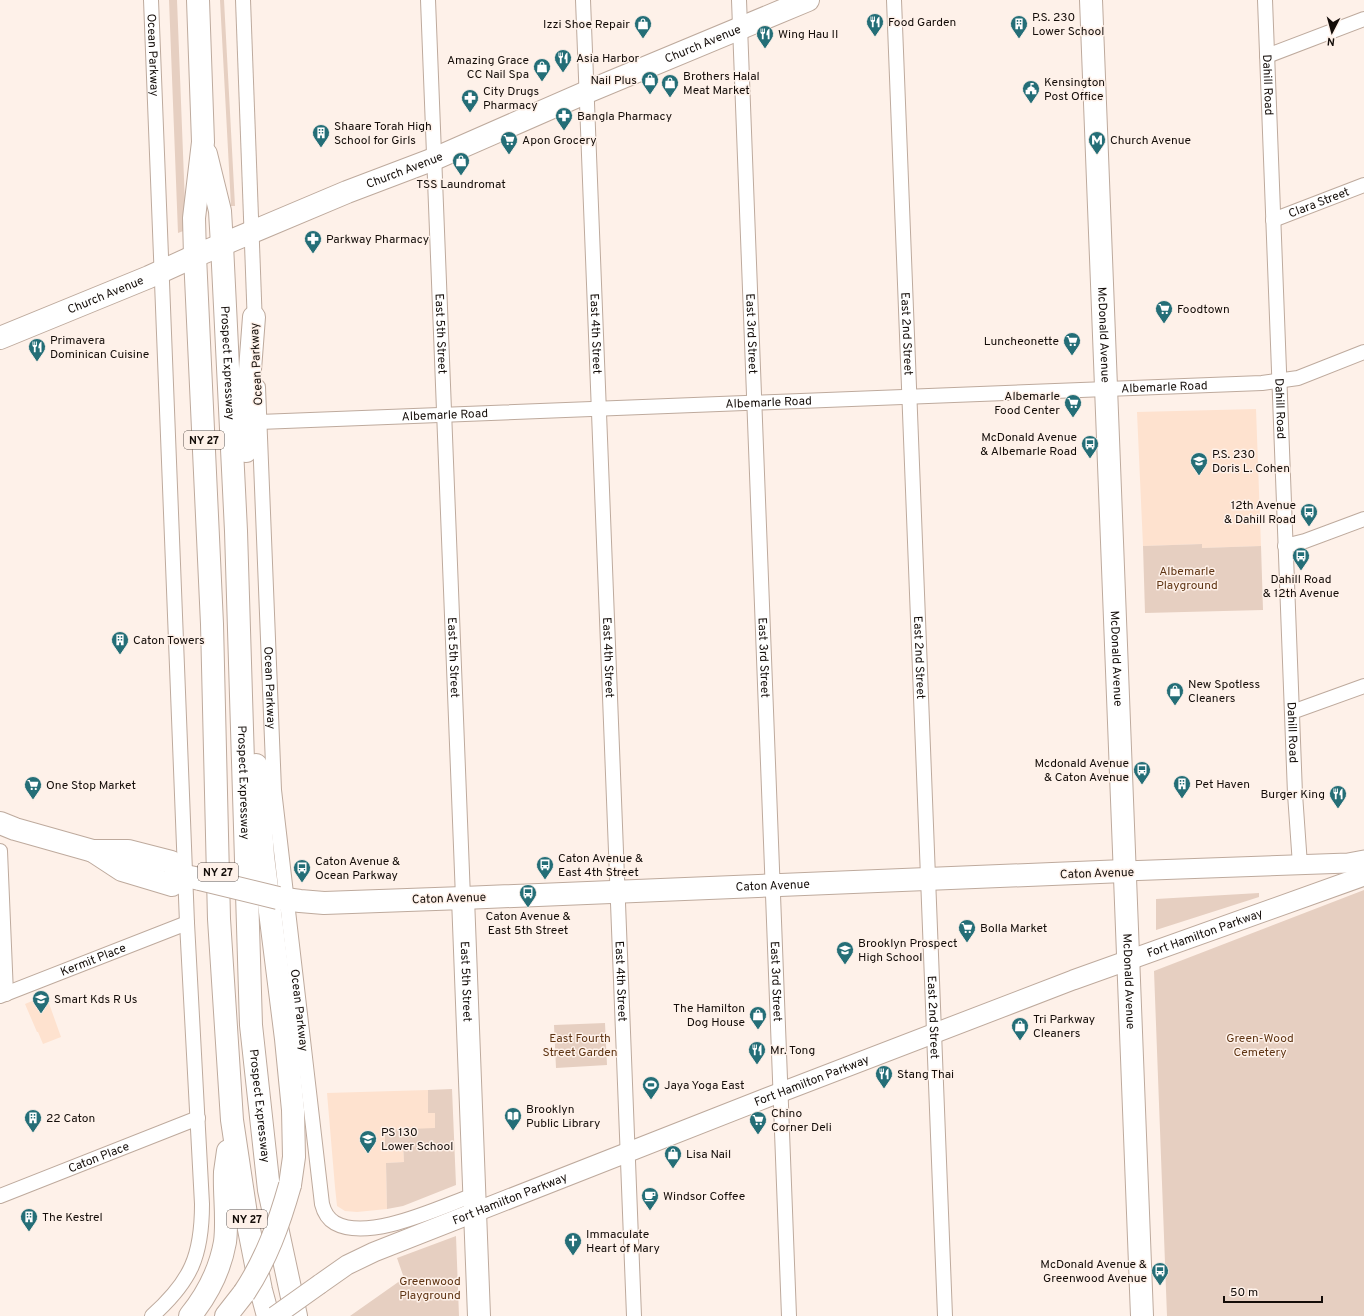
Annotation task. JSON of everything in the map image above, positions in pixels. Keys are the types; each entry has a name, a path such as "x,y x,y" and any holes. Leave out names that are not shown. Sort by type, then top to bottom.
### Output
{"main road":[{"path":"195,256 194,218 203,142 198,0"},
{"name":"Church Avenue","path":"0,338 76,308 347,192 434,159 587,92 808,0"},
{"name":"McDonald Avenue","path":"1091,0 1142,1316"},
{"path":"203,142 220,211 222,245"},
{"name":"Prospect Expressway","path":"222,245 236,531 251,1026 270,1190 296,1316"},
{"name":"NY 27","path":"195,256 212,624 219,919 232,1120 246,1214 261,1290 268,1316"},
{"path":"236,531 246,503 246,422 254,317"},
{"path":"226,1316 244,1293 260,1267 274,1237 290,1185 294,1157 294,1110 263,856 257,770 241,724"},
{"name":"NY 27","path":"0,823 15,829 93,851 122,870 172,885 193,877"},
{"name":"Caton Avenue","path":"193,877 283,899 324,902 463,898 1348,863 1364,860"},
{"name":"Fort Hamilton Parkway","path":"275,1316 347,1265 474,1204 628,1153 1073,980 1364,876"},
{"name":"East 5th Street","path":"463,898 479,1316"},
{"path":"190,1316 209,1289 221,1258 225,1242 225,1172 232,1120"}],"street":[{"name":"Ocean Parkway","path":"151,0 193,877 187,923 202,1204 202,1221 198,1251 192,1268 184,1282 163,1307 152,1316"},
{"name":"Ocean Parkway","path":"243,0 254,317 257,358 274,790 283,899 322,1204 324,1212 334,1223 355,1228 376,1227 392,1224 419,1216 474,1204"},
{"name":"East 5th Street","path":"428,0 463,898"},
{"name":"East 4th Street","path":"583,0 634,1316"},
{"name":"East 3rd Street","path":"739,0 780,1093 790,1316"},
{"name":"East 2nd Street","path":"894,0 945,1316"},
{"name":"Dahill Road","path":"1264,0 1285,546 1297,830 1300,864"},
{"path":"1267,56 1364,19"},
{"name":"Clara Street","path":"1273,220 1364,185"},
{"name":"Albemarle Road","path":"259,422 1262,383 1298,378 1364,352"},
{"path":"1285,546 1305,541 1364,519"},
{"path":"1292,712 1364,686"},
{"path":"0,851 3,995"},
{"name":"Kermit Place","path":"3,995 187,923"},
{"name":"Caton Place","path":"0,1196 198,1118"}],"shaded area":[{"name":"P.S. 230 Doris L. Cohen","path":"1256,409 1261,546 1202,548 1202,544 1143,546 1137,412"},
{"name":"Smart Kds R Us","path":"46,995 61,1037 43,1044 25,1004"},
{"name":"PS 130 Lower School","path":"428,1090 428,1112 435,1112 435,1128 403,1145 404,1162 386,1163 387,1209 357,1212 345,1211 337,1206 327,1093"}],"green space":[{"path":"169,0 177,0 186,230 178,233"},
{"path":"220,0 224,0 235,206 231,206"},
{"name":"Albemarle Playground","path":"1202,544 1202,548 1261,546 1263,610 1145,613 1143,546"},
{"name":"Green-Wood Cemetery","path":"1364,890 1364,1316 1167,1316 1154,971"},
{"path":"1259,893 1259,897 1156,930 1156,899"},
{"name":"East Fourth Street Garden","path":"605,1023 607,1065 556,1068 554,1025"},
{"path":"452,1089 456,1185 403,1206 387,1209 386,1163 404,1162 403,1145 385,1146 385,1130 435,1128 435,1113 428,1113 428,1090"},
{"name":"Greenwood Playground","path":"456,1236 459,1316 350,1316 404,1278 397,1258"}],"place":[{"name":"Food Garden","path":"875,37"},
{"name":"Izzi Shoe Repair","path":"643,39"},
{"name":"P.S. 230 Lower School","path":"1019,39"},
{"name":"Wing Hau II","path":"765,49"},
{"name":"Asia Harbor","path":"563,73"},
{"name":"Amazing Grace CC Nail Spa","path":"542,82"},
{"name":"Nail Plus","path":"650,95"},
{"name":"Brothers Halal Meat Market","path":"670,98"},
{"name":"Kensington Post Office","path":"1031,104"},
{"name":"City Drugs Pharmacy","path":"470,113"},
{"name":"Bangla Pharmacy","path":"564,131"},
{"name":"Shaare Torah High School for Girls","path":"321,148"},
{"name":"Apon Grocery","path":"509,155"},
{"name":"Church Avenue","path":"1097,155"},
{"name":"TSS Laundromat","path":"461,176"},
{"name":"Parkway Pharmacy","path":"313,254"},
{"name":"Foodtown","path":"1164,324"},
{"name":"Luncheonette","path":"1072,356"},
{"name":"Primavera Dominican Cuisine","path":"37,362"},
{"name":"Albemarle Food Center","path":"1073,418"},
{"name":"McDonald Avenue & Albemarle Road","path":"1090,459"},
{"name":"P.S. 230 Doris L. Cohen","path":"1199,476"},
{"name":"12th Avenue & Dahill Road","path":"1309,527"},
{"name":"Dahill Road & 12th Avenue","path":"1301,571"},
{"name":"Caton Towers","path":"120,655"},
{"name":"New Spotless Cleaners","path":"1175,706"},
{"name":"Mcdonald Avenue & Caton Avenue","path":"1142,785"},
{"name":"Pet Haven","path":"1182,799"},
{"name":"One Stop Market","path":"33,800"},
{"name":"Burger King","path":"1338,809"},
{"name":"Caton Avenue & East 4th Street","path":"545,880"},
{"name":"Caton Avenue & Ocean Parkway","path":"302,883"},
{"name":"Caton Avenue & East 5th Street","path":"528,908"},
{"name":"Bolla Market","path":"967,943"},
{"name":"Brooklyn Prospect High School","path":"845,965"},
{"name":"Smart Kds R Us","path":"41,1014"},
{"name":"The Hamilton Dog House","path":"758,1030"},
{"name":"Tri Parkway Cleaners","path":"1020,1041"},
{"name":"Mr. Tong","path":"757,1065"},
{"name":"Stang Thai","path":"884,1089"},
{"name":"Jaya Yoga East","path":"651,1100"},
{"name":"Brooklyn Public Library","path":"513,1131"},
{"name":"22 Caton","path":"33,1133"},
{"name":"Chino Corner Deli","path":"758,1135"},
{"name":"PS 130 Lower School","path":"368,1154"},
{"name":"Lisa Nail","path":"673,1169"},
{"name":"Windsor Coffee","path":"650,1211"},
{"name":"The Kestrel","path":"29,1232"},
{"name":"Immaculate Heart of Mary","path":"573,1256"},
{"name":"McDonald Avenue & Greenwood Avenue","path":"1160,1286"}]}
